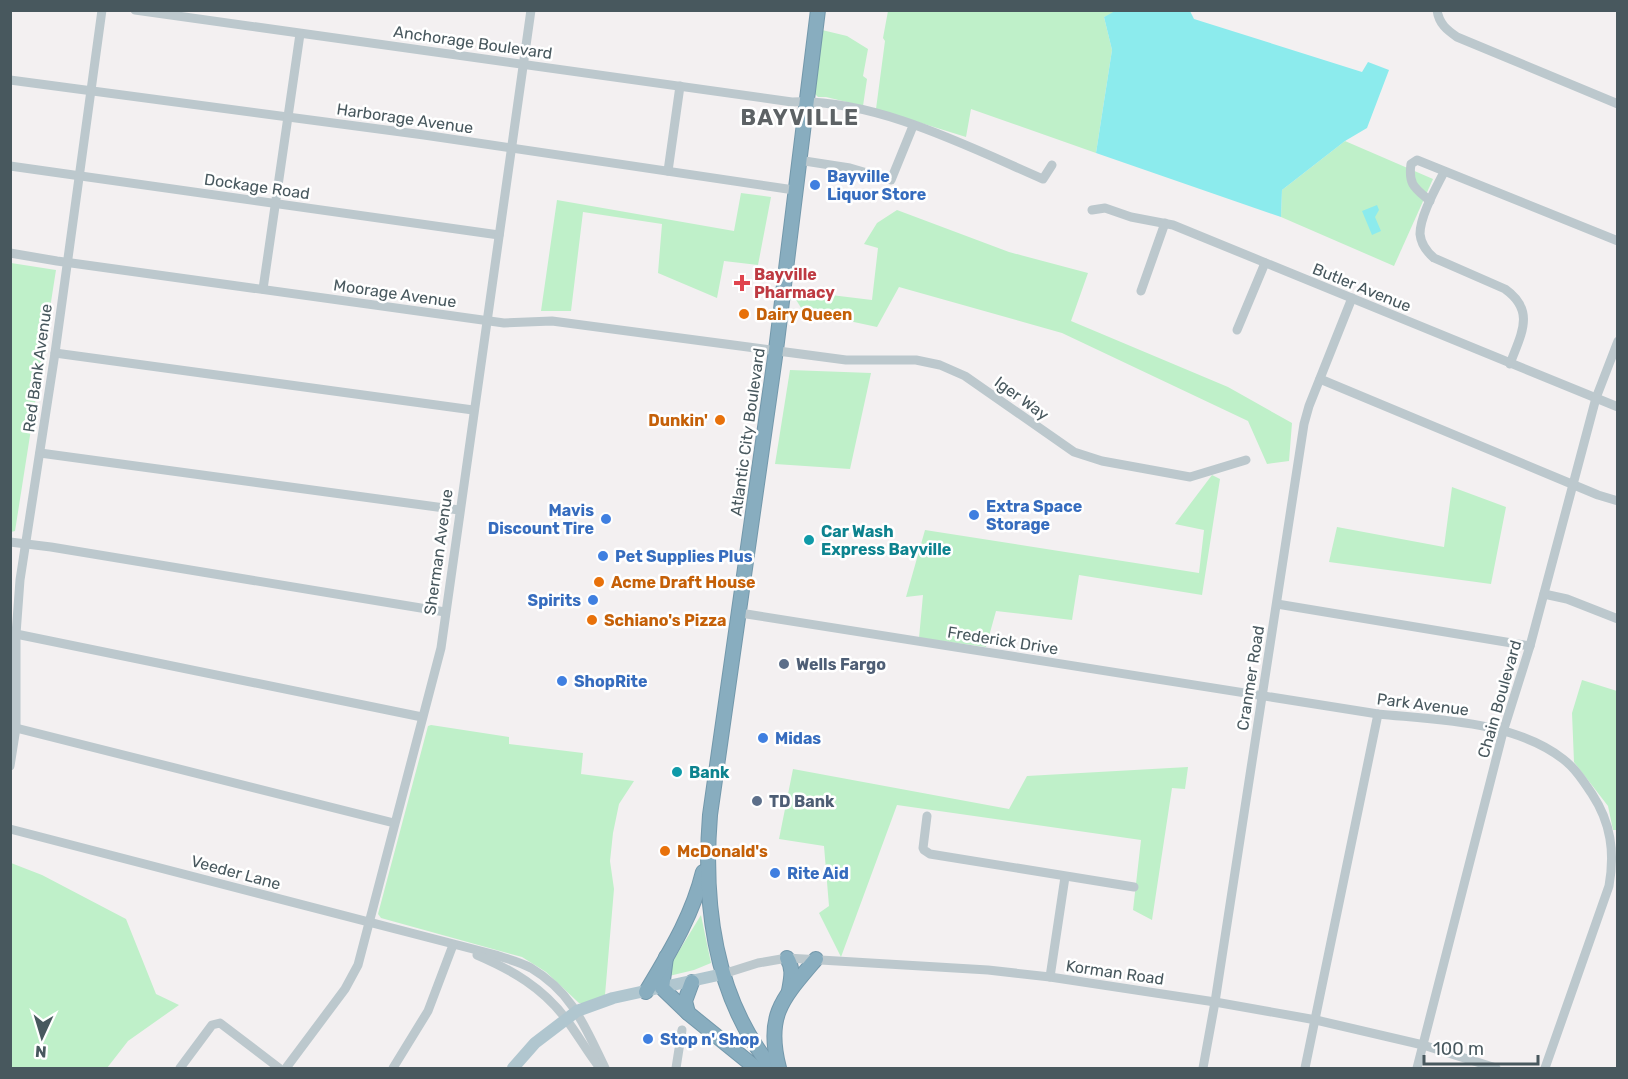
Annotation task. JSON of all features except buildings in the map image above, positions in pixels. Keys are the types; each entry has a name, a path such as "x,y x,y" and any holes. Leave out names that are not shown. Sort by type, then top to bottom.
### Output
{"highway":[{"name":"Atlantic City Boulevard","path":"706,859 710,815 776,351 818,10"},
{"path":"646,992 693,908 706,859"},
{"path":"706,859 709,907 723,974 736,1012 761,1055 772,1068"},
{"path":"666,957 662,988 688,1013 756,1068"},
{"path":"787,958 791,965 792,975 789,991"},
{"path":"779,1068 774,1050 773,1030 777,1012 789,991 816,959"},
{"path":"688,1013 685,1001 692,982"}],"main road":[{"path":"513,1068 535,1043 578,1011 613,999 723,974"}],"street":[{"name":"Red Bank Avenue","path":"10,766 16,729 16,634 20,580 55,353 102,10"},
{"name":"Anchorage Boulevard","path":"135,10 525,63 680,87 806,102"},
{"name":"Sherman Avenue","path":"286,1068 353,976 441,648 531,10"},
{"path":"1437,10 1441,23 1457,37 1617,104"},
{"path":"263,289 300,34"},
{"name":"Harborage Avenue","path":"10,80 424,135 795,190"},
{"path":"668,171 680,87"},
{"path":"806,102 817,101 868,112 913,126 1043,179 1052,165"},
{"path":"798,160 850,168 891,180 913,126"},
{"path":"1430,201 1414,188 1410,178 1411,164 1417,160 1617,241"},
{"name":"Dockage Road","path":"10,166 498,235"},
{"path":"1444,172 1423,219 1420,235 1425,250 1445,264 1504,289 1521,304 1523,329 1510,364"},
{"name":"Butler Avenue","path":"1092,210 1104,208 1131,217 1165,223 1617,407"},
{"path":"1141,291 1165,223"},
{"name":"Moorage Avenue","path":"10,253 67,263 488,321 504,323 552,321 776,351"},
{"path":"1237,330 1265,263"},
{"name":"Cranmer Road","path":"1203,1068 1304,424 1352,298"},
{"name":"Chain Boulevard","path":"1417,1068 1503,732 1530,646 1596,398 1617,341"},
{"name":"Iger Way","path":"776,351 846,360 916,360 950,369 965,376 1074,453 1102,460 1190,477 1246,460"},
{"path":"55,353 473,410"},
{"path":"1320,379 1617,501"},
{"path":"40,453 459,510"},
{"path":"10,542 445,612"},
{"path":"1544,594 1567,599 1617,619"},
{"path":"1276,604 1530,646"},
{"name":"Frederick Drive","path":"740,613 1262,696"},
{"path":"16,634 422,717"},
{"name":"Park Avenue","path":"1262,696 1378,714 1472,724 1503,732 1537,743 1565,760 1589,789 1603,812 1611,840 1609,886 1545,1068"},
{"path":"1305,1068 1378,714"},
{"path":"16,729 394,824"},
{"path":"927,816 923,848 930,854 1065,877 1134,886"},
{"name":"Veeder Lane","path":"10,829 496,955 530,968 558,988 578,1011 605,1068"},
{"path":"1050,977 1065,877"},
{"path":"393,1068 405,1052 428,1011 453,945"},
{"name":"Veeder Lane","path":"453,945 497,963 530,982 566,1019 600,1068"},
{"name":"Korman Road","path":"723,974 758,963 787,958 988,970 1050,977 1316,1020 1423,1045 1496,1068"},
{"path":"180,1068 212,1025 220,1023 279,1068"},
{"path":"676,1068 682,1030"}],"green space":[{"path":"888,11 1117,11 1104,17 1112,50 1096,153 971,109 966,137 876,109"},
{"path":"822,30 847,36 868,49 863,76 867,79 863,106 818,97 814,93"},
{"path":"1345,141 1433,179 1394,266 1281,217 1282,190"},
{"path":"741,193 771,197 758,265 724,261 717,298 658,273 662,224 583,212 571,311 541,311 557,200 734,231"},
{"path":"897,210 1009,252 1088,273 1071,321 1228,387 1292,423 1289,461 1267,464 1248,421 1062,333 899,287 877,327 803,311 790,290 872,300 878,248 864,244 877,223"},
{"path":"11,263 56,270 15,531 11,532"},
{"path":"790,370 871,373 850,469 775,464"},
{"path":"1212,475 1220,479 1202,595 1079,575 1072,620 996,611 986,647 919,638 923,595 906,597 925,530 1199,573 1204,530 1175,524"},
{"path":"1452,487 1506,507 1491,584 1329,562 1337,527 1444,547"},
{"path":"1582,680 1617,691 1617,830 1613,830 1608,806 1574,762 1572,713"},
{"path":"428,726 509,737 509,744 583,753 581,774 634,781 619,804 613,833 610,861 614,889 605,995 579,1003 546,972 522,957 381,918 378,914"},
{"path":"1188,767 1185,789 1172,788 1152,920 1133,910 1141,840 897,805 841,957 819,913 829,906 824,846 779,839 793,769 1009,809 1027,776"},
{"path":"11,863 42,875 126,919 156,994 179,1005 128,1041 107,1068 11,1068"},
{"path":"701,915 711,963 669,976 671,964"}],"water":[{"path":"1117,10 1190,11 1194,19 1362,72 1368,62 1389,70 1367,128 1345,141 1282,190 1281,217 1096,153 1112,50 1104,17"},
{"path":"1377,205 1379,210 1375,217 1381,231 1372,235 1362,211"}],"place":[{"name":"Bayville Liquor Store","path":"815,185"},
{"name":"Bayville Pharmacy","path":"742,283"},
{"name":"Dairy Queen","path":"744,314"},
{"name":"Dunkin'","path":"720,420"},
{"name":"Extra Space Storage","path":"974,515"},
{"name":"Mavis Discount Tire","path":"606,519"},
{"name":"Car Wash Express Bayville","path":"809,540"},
{"name":"Pet Supplies Plus","path":"603,556"},
{"name":"Acme Draft House","path":"599,582"},
{"name":"Spirits","path":"593,600"},
{"name":"Schiano's Pizza","path":"592,620"},
{"name":"Wells Fargo","path":"784,664"},
{"name":"ShopRite","path":"562,681"},
{"name":"Midas","path":"763,738"},
{"name":"Bank","path":"677,772"},
{"name":"TD Bank","path":"757,801"},
{"name":"McDonald's","path":"665,851"},
{"name":"Rite Aid","path":"775,873"},
{"name":"Stop n' Shop","path":"648,1039"}],"district":[{"name":"BAYVILLE","path":"800,117"}]}
